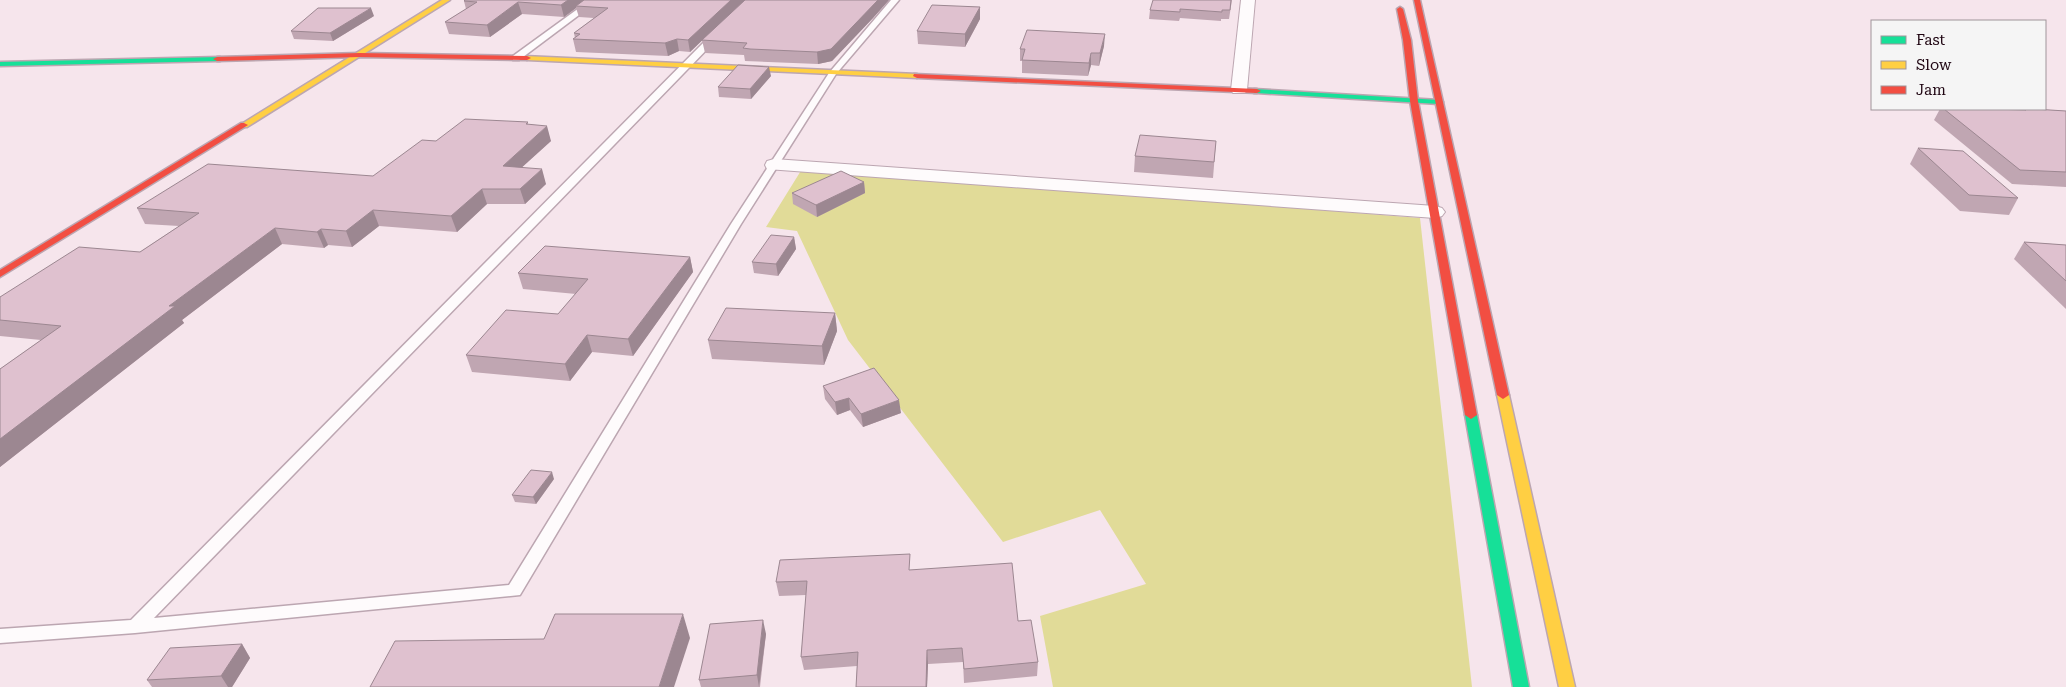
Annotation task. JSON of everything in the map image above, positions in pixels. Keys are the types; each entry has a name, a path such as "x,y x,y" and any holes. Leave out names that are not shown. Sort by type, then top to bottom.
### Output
{"main road":[{"path":"0,274 448,0"},
{"path":"1398,0 1407,40 1414,101 1521,687"},
{"path":"1416,0 1567,687"},
{"path":"1407,40 1426,41"},
{"path":"0,64 360,55 516,58 682,67 1239,90 1439,102"}],"street":[{"path":"1239,90 1248,0"},
{"path":"774,165 1434,212"}],"lane":[{"path":"516,58 595,0"},
{"path":"0,636 135,626 514,591 774,165 833,73 894,0"},
{"path":"135,626 682,67 724,27"}],"shaded area":[{"path":"802,169 1420,218 1472,687 1053,687 1040,616 1146,584 1100,510 1003,542 848,340 797,231 766,227"}],"building":[{"path":"465,0 568,0 561,5 518,2 487,25 445,22 477,2"},
{"path":"584,0 731,0 688,40 677,39 665,43 573,39 580,34 574,33 608,8 576,6"},
{"path":"745,0 878,0 831,49 817,52 750,49 743,48 747,43 702,40"},
{"path":"1153,0 1231,0 1230,10 1222,10 1222,12 1180,9 1180,12 1150,10"},
{"path":"932,5 980,7 965,34 917,31"},
{"path":"318,8 371,8 330,33 291,31"},
{"path":"1027,30 1105,34 1100,53 1091,53 1089,63 1022,60 1025,49 1020,49"},
{"path":"738,65 769,67 750,89 718,87"},
{"path":"1945,110 2066,111 2066,172 2020,170"},
{"path":"465,119 528,122 526,124 547,126 503,166 542,169 520,189 482,189 451,216 373,210 346,231 321,229 317,232 275,228 169,306 175,306 0,439 0,369 61,326 0,320 0,297 79,247 140,252 199,213 137,208 208,164 373,176 422,140 436,141"},
{"path":"1140,135 1216,141 1214,162 1135,156"},
{"path":"1918,148 1963,151 2018,198 1969,195"},
{"path":"841,171 864,182 816,205 792,193"},
{"path":"771,235 794,237 776,264 752,262"},
{"path":"2024,242 2066,245 2066,281"},
{"path":"545,246 690,257 628,339 587,335 565,364 466,355 506,310 558,314 588,279 518,273"},
{"path":"726,308 835,313 822,346 708,340"},
{"path":"874,368 899,400 861,414 849,398 835,402 823,386"},
{"path":"531,470 552,472 533,497 512,495"},
{"path":"910,554 909,570 1012,563 1018,621 1031,620 1038,662 964,669 962,648 927,650 926,687 856,687 858,652 801,657 807,581 776,582 780,560"},
{"path":"555,614 683,614 659,687 370,687 395,641 544,639"},
{"path":"763,620 757,675 699,680 710,624"},
{"path":"242,644 221,676 147,680 170,648"}],"traffic: fast":[{"path":"0,64 217,59"},
{"path":"1257,91 1439,102"},
{"path":"1471,415 1521,687"}],"traffic: slow":[{"path":"244,125 447,0"},
{"path":"527,58 917,76"},
{"path":"1503,395 1567,687"}],"traffic: jam":[{"path":"1417,0 1503,395"},
{"path":"1400,9 1407,40 1414,101 1471,415"},
{"path":"217,59 360,55 527,58"},
{"path":"917,76 1257,91"},
{"path":"0,274 244,125"}]}
